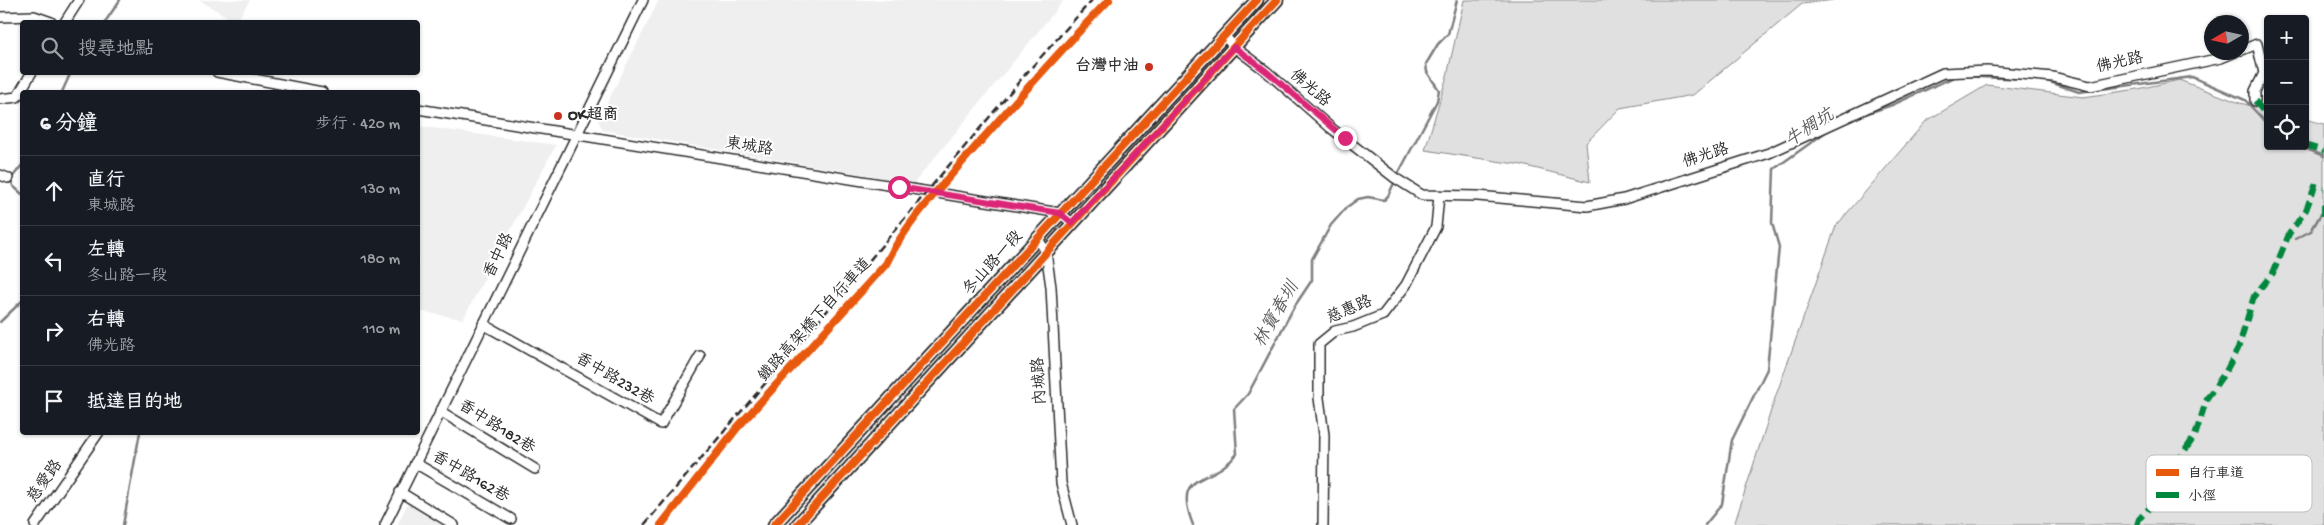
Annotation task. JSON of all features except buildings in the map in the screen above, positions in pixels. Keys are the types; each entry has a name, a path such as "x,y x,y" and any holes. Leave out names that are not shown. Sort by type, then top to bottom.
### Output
{"main road":[{"name":"冬山路一段","path":"774,525 1257,0"},
{"name":"冬山路一段","path":"797,525 1277,0"}],"street":[{"path":"66,20 79,0"},
{"name":"香中路","path":"385,525 643,0"},
{"path":"0,17 34,16 45,20"},
{"name":"佛光路","path":"1224,35 1234,47 1266,71 1331,128 1396,179 1422,195 1497,197 1587,206 1624,199 1769,153 1943,73 1987,71 2053,77 2090,86 2212,60"},
{"path":"2249,47 2257,44 2264,73 2255,91 2255,101"},
{"path":"21,90 30,75"},
{"path":"233,75 312,90"},
{"path":"0,99 17,97 20,92"},
{"name":"東城路","path":"420,109 1060,213"},
{"name":"慈惠路","path":"1323,525 1324,435 1319,398 1319,344 1335,331 1353,327 1384,315 1406,285 1436,227 1439,196"},
{"path":"1060,213 1072,223"},
{"name":"內城路","path":"1037,237 1046,252 1051,287 1062,483 1072,525"},
{"name":"香中路232巷","path":"483,324 661,424 700,356"},
{"name":"香中路182巷","path":"440,411 535,470"},
{"name":"慈愛路","path":"35,525 98,435"},
{"name":"香中路162巷","path":"415,463 511,518"},
{"path":"400,492 454,525"}],"shaded area":[{"path":"199,0 250,0 237,20 233,20"},
{"path":"659,0 1064,0 914,183 603,130 598,121"},
{"path":"1464,0 1834,0 1802,4 1693,95 1620,108 1586,143 1590,182 1522,165 1425,150 1447,76"},
{"path":"2179,80 2240,103 2264,109 2264,150 2309,150 2309,120 2324,124 2324,525 1734,525 1775,398 1836,226 1926,121 1987,85 2083,97 2138,89"},
{"path":"420,126 556,145 463,319 420,311"},
{"path":"408,503 443,525 397,525"}],"waterway":[{"path":"106,20 120,0"},
{"name":"林寶春圳","path":"1397,176 1437,101 1439,90 1427,72 1426,64 1438,44 1448,34 1457,0"},
{"path":"63,90 70,75"},
{"name":"牛椆坑","path":"1862,115 1892,105 1956,76 2026,79"},
{"name":"牛椆坑","path":"2044,80 2079,92 2192,77 2245,100 2264,121"},
{"path":"273,90 279,90"},
{"name":"牛椆坑","path":"1705,525 1722,504 1732,440 1767,369 1779,247 1772,223 1774,169 1830,129"},
{"name":"牛椆坑","path":"2309,150 2324,156"},
{"path":"20,168 11,179 13,186 20,192"},
{"name":"林寶春圳","path":"1193,525 1187,495 1190,487 1227,464 1237,454 1234,409 1248,394 1294,307 1312,280 1312,259 1331,225 1347,207 1358,199 1368,197 1384,200 1395,181"},
{"path":"2295,239 2311,231 2321,214 2324,214"},
{"path":"0,322 20,303"},
{"path":"123,525 139,435"}],"railway":[{"path":"644,525 822,317 1023,77 1092,0"}],"marked path":[{"path":"2255,101 2264,112"},
{"path":"2309,146 2324,151"},
{"path":"2182,455 2195,436 2207,398 2226,371 2238,349 2254,296 2273,273 2289,234 2306,210 2315,186 2324,188"},
{"path":"2324,204 2324,222"},
{"path":"2137,525 2139,519 2146,511"}],"cycle path":[{"name":"鐵路高架橋下自行車道","path":"661,525 737,428 886,264 914,219 936,192 1039,75 1109,0"},
{"path":"774,525 1257,0"},
{"path":"797,525 1277,0"}],"place":[{"name":"台灣中油","path":"1149,67"},
{"name":"OK超商","path":"558,116"}],"route":[{"path":"899,187 1060,213 1072,223 1234,47 1266,71 1345,138"}]}
